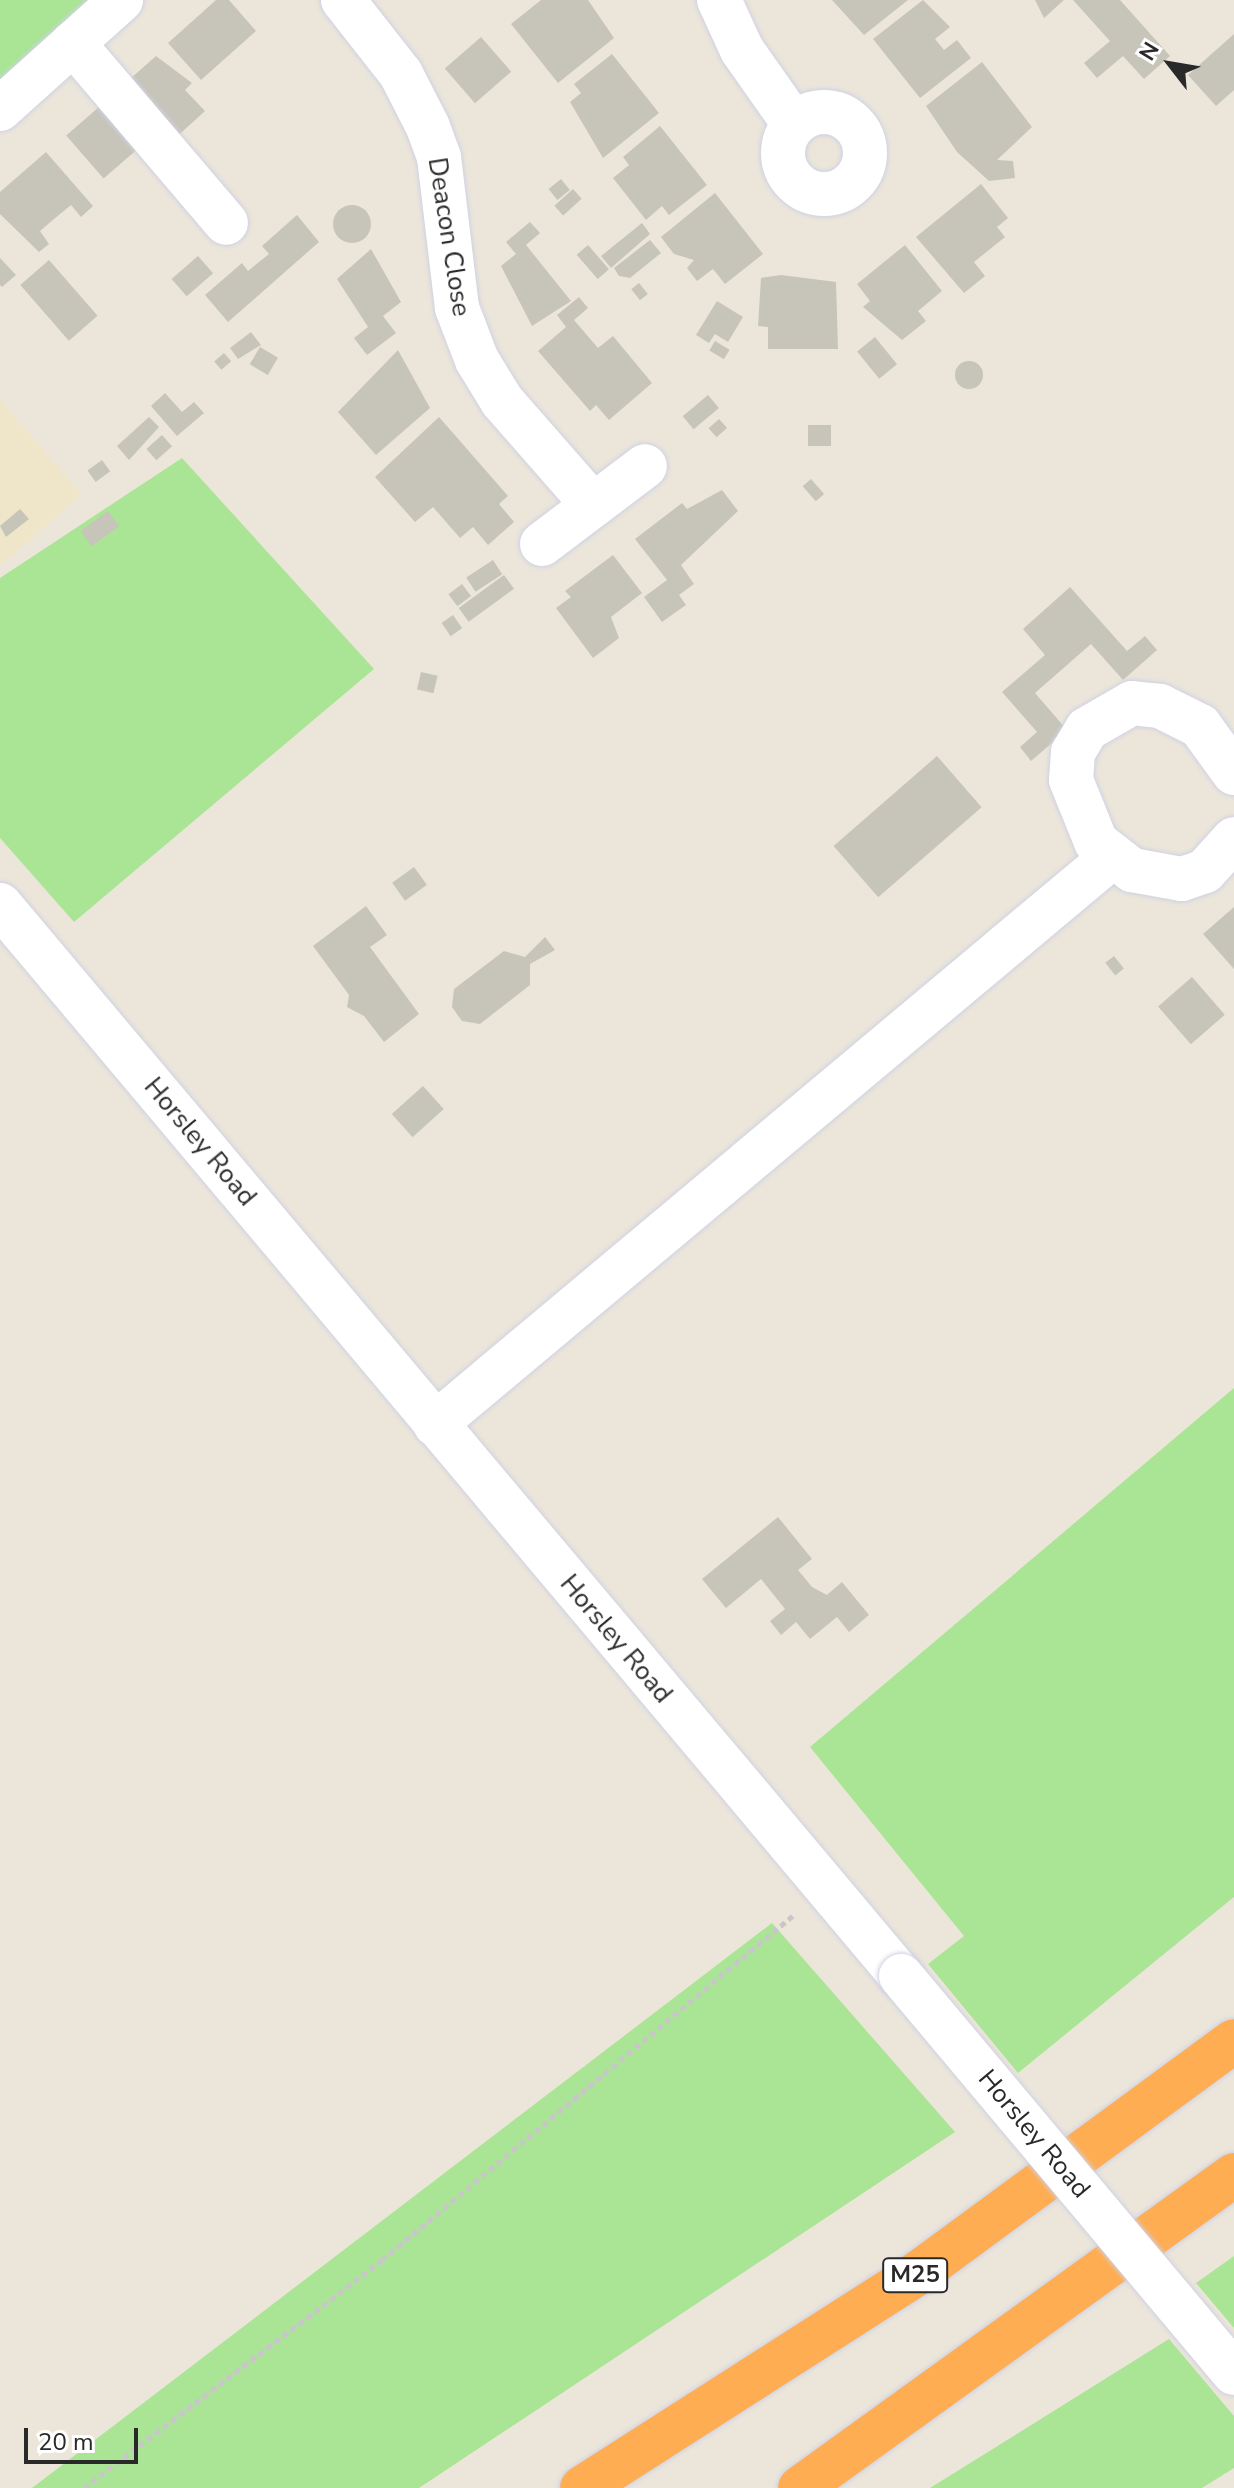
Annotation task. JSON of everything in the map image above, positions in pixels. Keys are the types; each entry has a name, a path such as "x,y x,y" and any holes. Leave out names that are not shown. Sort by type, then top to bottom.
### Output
{"highway":[{"name":"M25","path":"582,2488 921,2271 1234,2041"},
{"path":"800,2488 1234,2175"}],"street":[{"path":"0,109 121,0"},
{"name":"Deacon Close","path":"343,0 401,74 428,127 439,157 457,308 477,360 502,401 593,505"},
{"path":"719,0 742,50 794,124"},
{"path":"73,43 226,223"},
{"path":"542,544 645,466"},
{"path":"1234,773 1216,741 1181,713 1132,703 1107,713 1073,752 1071,780 1084,823 1112,857 1132,870 1182,879 1205,871 1234,839"},
{"path":"435,1424 1112,857"},
{"name":"Horsley Road","path":"0,905 1234,2373"}],"path":[{"path":"84,2488 382,2260 825,1888"}],"shaded area":[{"path":"0,400 82,494 0,566"}],"green space":[{"path":"0,0 96,0 0,86"},
{"path":"182,458 374,669 74,922 0,838 0,578"},
{"path":"1234,1388 1234,1897 1018,2073 928,1964 964,1936 810,1747"},
{"path":"772,1923 955,2132 419,2488 32,2488"},
{"path":"1234,2256 1234,2328 1196,2283"},
{"path":"1169,2339 1234,2416 1234,2468 1202,2488 930,2488"}],"building":[{"path":"216,0 229,0 256,31 201,80 168,43"},
{"path":"541,0 588,0 614,38 558,83 511,24"},
{"path":"832,0 908,0 864,35"},
{"path":"923,0 950,27 935,39 944,50 957,40 971,58 920,98 873,39"},
{"path":"1035,0 1064,0 1044,18"},
{"path":"1073,0 1120,0 1170,56 1144,79 1123,56 1097,78 1084,63 1110,41"},
{"path":"1234,34 1234,90 1216,106 1188,75"},
{"path":"481,37 511,72 475,103 445,68"},
{"path":"612,54 659,113 603,158 570,102 581,93 574,84"},
{"path":"156,56 192,83 185,90 205,111 172,141 122,86"},
{"path":"982,62 1032,127 997,160 1013,161 1015,178 989,181 957,152 926,106"},
{"path":"107,100 144,143 104,178 66,135"},
{"path":"660,126 707,185 669,215 662,206 646,220 613,178 629,165 623,157"},
{"path":"46,152 93,206 81,217 71,205 54,219 40,231 49,244 39,252 0,214 0,192"},
{"path":"561,179 570,190 557,200 549,189"},
{"path":"981,184 1008,218 997,227 1005,237 974,262 985,276 964,293 916,237"},
{"path":"573,189 582,199 563,215 554,206"},
{"path":"715,193 763,254 725,284 713,269 697,281 687,268 694,260 674,254 661,237"},
{"path":"352,205 366,210 371,224 366,238 352,243 338,238 333,224 338,210"},
{"path":"297,215 319,242 228,322 205,295 242,263 248,271 269,254 262,246"},
{"path":"530,222 540,233 526,245 571,301 532,326 501,266 516,254 506,242"},
{"path":"642,223 650,234 611,268 601,256"},
{"path":"650,240 661,253 630,278 619,276 614,268"},
{"path":"588,245 609,269 598,279 577,255"},
{"path":"905,245 942,291 918,311 926,321 902,340 863,307 870,301 857,284"},
{"path":"371,249 401,302 383,316 396,333 367,355 354,338 368,327 337,279"},
{"path":"198,256 213,273 187,296 172,279"},
{"path":"0,258 16,275 2,287 0,285"},
{"path":"49,260 98,316 69,341 20,285"},
{"path":"781,275 836,282 838,349 768,349 768,327 758,326 761,278"},
{"path":"639,283 648,294 640,300 631,289"},
{"path":"579,297 588,308 574,320 598,348 613,336 652,383 609,420 596,405 590,411 538,351 566,327 557,315"},
{"path":"717,301 743,317 728,342 715,334 709,343 696,335"},
{"path":"251,332 261,345 238,359 230,348"},
{"path":"875,337 897,364 879,379 857,351"},
{"path":"715,341 730,350 724,359 709,350"},
{"path":"260,347 278,358 268,375 250,364"},
{"path":"398,350 430,408 376,455 338,412"},
{"path":"224,353 231,361 221,370 214,362"},
{"path":"969,361 979,365 983,375 979,385 969,389 959,385 955,375 959,365"},
{"path":"165,393 182,412 194,402 204,413 177,436 151,406"},
{"path":"708,395 719,408 694,429 683,416"},
{"path":"149,417 159,427 129,460 117,446"},
{"path":"439,417 508,496 499,504 514,522 488,545 473,527 460,538 433,507 415,522 375,477"},
{"path":"719,419 727,428 717,437 709,428"},
{"path":"808,425 831,425 831,446 808,446"},
{"path":"162,435 172,446 156,460 146,449"},
{"path":"102,460 110,471 96,482 87,471"},
{"path":"811,479 824,494 816,501 803,486"},
{"path":"722,490 738,511 681,565 694,584 679,595 686,605 662,622 644,597 667,580 635,539 682,503 687,509"},
{"path":"20,509 29,519 6,537 0,526"},
{"path":"108,511 119,526 92,546 80,531"},
{"path":"613,555 642,593 611,617 619,638 593,658 556,608 571,597 565,591"},
{"path":"493,560 502,574 475,592 466,577"},
{"path":"504,575 514,589 469,622 459,608"},
{"path":"462,584 471,596 457,606 448,594"},
{"path":"1070,587 1127,651 1145,636 1157,650 1123,680 1091,644 1035,693 1067,730 1031,761 1020,747 1037,732 1002,692 1045,655 1023,629"},
{"path":"453,615 462,628 451,636 442,623"},
{"path":"421,672 438,676 434,693 417,690"},
{"path":"937,756 982,807 878,897 834,846"},
{"path":"414,867 427,885 405,901 392,883"},
{"path":"366,906 387,935 370,947 419,1014 384,1042 364,1016 347,1007 349,995 313,946"},
{"path":"1234,907 1234,969 1203,934"},
{"path":"545,937 555,950 530,964 530,985 480,1024 462,1021 452,1007 454,989 504,951 525,957"},
{"path":"1114,956 1124,969 1115,975 1105,963"},
{"path":"1192,977 1225,1015 1191,1044 1158,1007"},
{"path":"423,1086 444,1109 413,1137 392,1114"},
{"path":"778,1517 812,1559 798,1570 812,1587 827,1595 842,1582 869,1615 849,1632 837,1617 810,1639 796,1622 781,1635 770,1621 785,1609 761,1579 726,1608 702,1579"}]}
